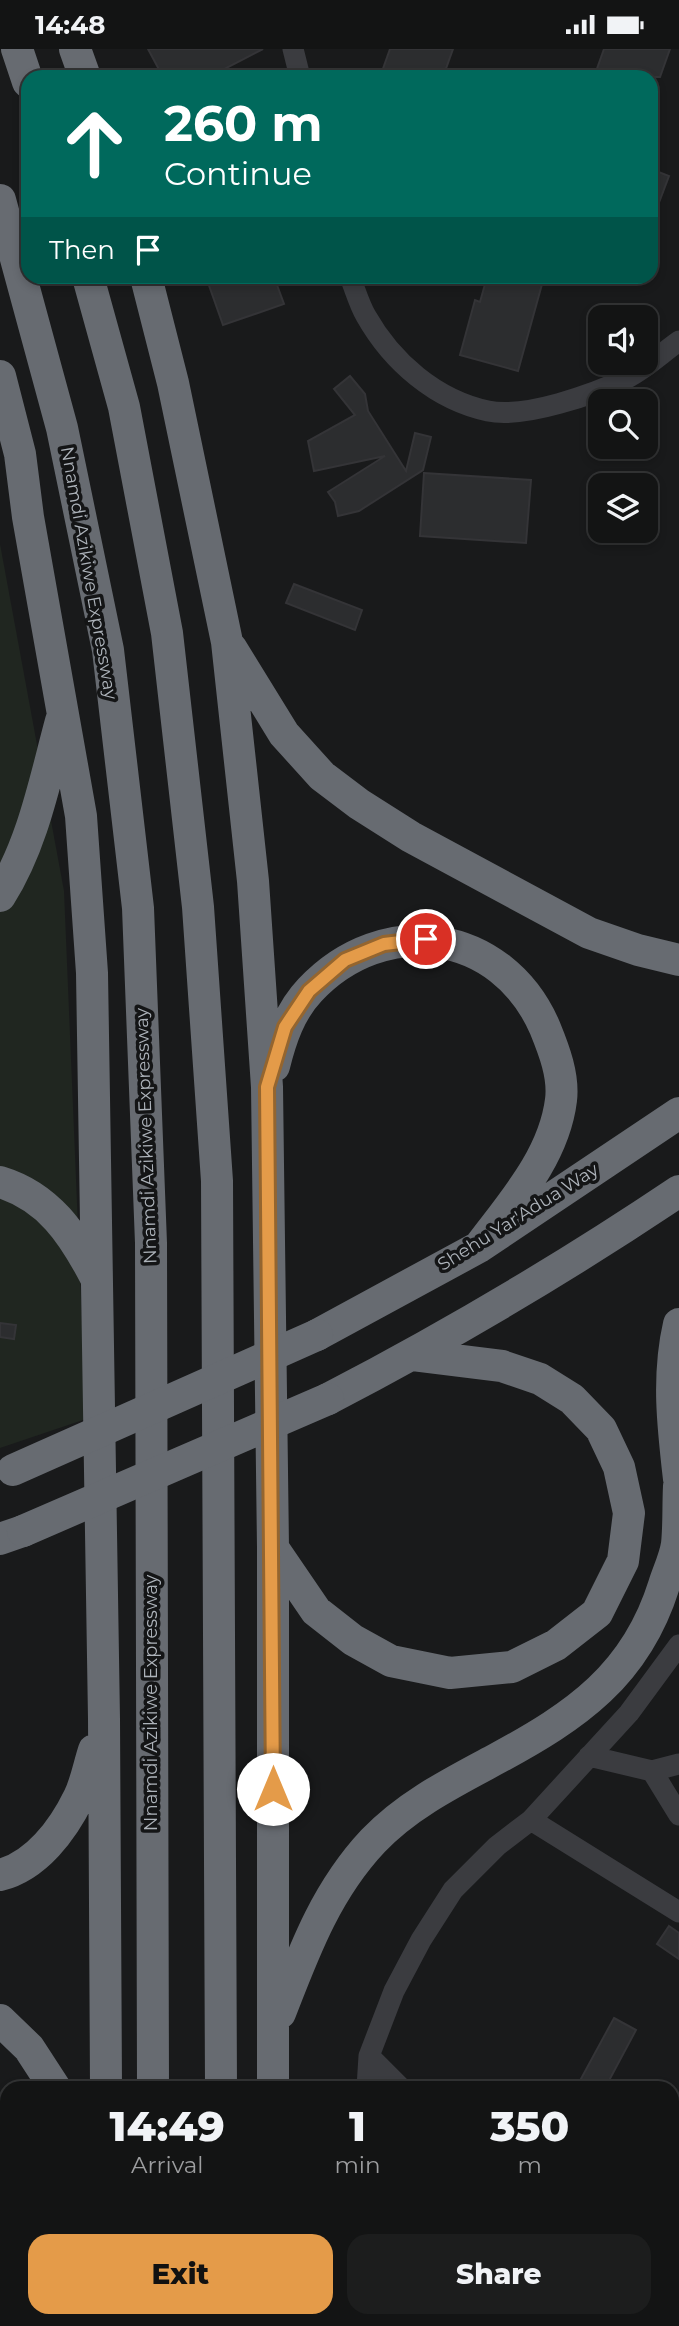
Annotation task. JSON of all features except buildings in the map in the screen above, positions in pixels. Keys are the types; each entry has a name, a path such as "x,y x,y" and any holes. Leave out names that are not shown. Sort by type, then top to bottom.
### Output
{"highway":[{"path":"17,49 24,70"},
{"path":"31,49 42,70"},
{"path":"75,49 82,70"},
{"name":"Nnamdi Azikiwe Expressway","path":"0,200 21,277"},
{"name":"Nnamdi Azikiwe Expressway","path":"23,284 62,428 108,650 138,908 150,1243 153,2081"},
{"path":"90,284 124,407 167,633 198,907 217,1181 221,2081"},
{"path":"148,284 173,383 227,642 253,881 267,1087 273,1548 273,2081"},
{"path":"0,376 20,454 28,517 81,816 92,973 104,1719 106,2081"},
{"path":"227,642 284,734 322,776 359,804 411,837 589,933 638,950 679,960"},
{"path":"0,896 12,877 38,806 64,710"},
{"path":"267,1087 285,1027 309,991 345,960 384,944 426,939 473,951 510,975 540,1015 556,1053 561,1099 551,1137 534,1175 479,1247"},
{"name":"Shehu Yar'Adua Way","path":"7,1472 317,1335 479,1247 679,1113"},
{"path":"0,1182 14,1187 50,1210 76,1240 98,1282"},
{"path":"12,1535 328,1399 413,1355 514,1297 679,1191"},
{"path":"679,1324 672,1353 671,1413 679,1479"},
{"path":"273,1548 316,1611 353,1640 391,1661 450,1673 512,1667 556,1645 597,1613 623,1561 629,1513 620,1467 601,1429 572,1399 540,1379 502,1366 413,1355"},
{"path":"273,2031 314,1928 342,1880 374,1840 427,1796 539,1736 600,1691 632,1654 656,1610 677,1546 679,1486"},
{"path":"0,1875 15,1871 53,1840 79,1796 104,1719"},
{"path":"0,2020 29,2048 50,2081"}],"street":[{"path":"293,49 298,70"},
{"path":"353,284 364,314 383,342 406,368 446,397 491,412 534,409 584,396 629,377 679,341"},
{"path":"367,2081 369,2056 394,1991 421,1940 453,1889 497,1846 531,1820 629,1713 679,1645"},
{"path":"589,1756 652,1772 679,1764"},
{"path":"652,1772 679,1815"},
{"path":"531,1820 679,1912"},
{"path":"369,2056 394,2081"}],"shaded area":[{"path":"0,544 64,891 86,1419 0,1448"}],"route":[{"path":"273,1789 267,1087 285,1027 309,991 345,960 384,944 426,939"}]}
